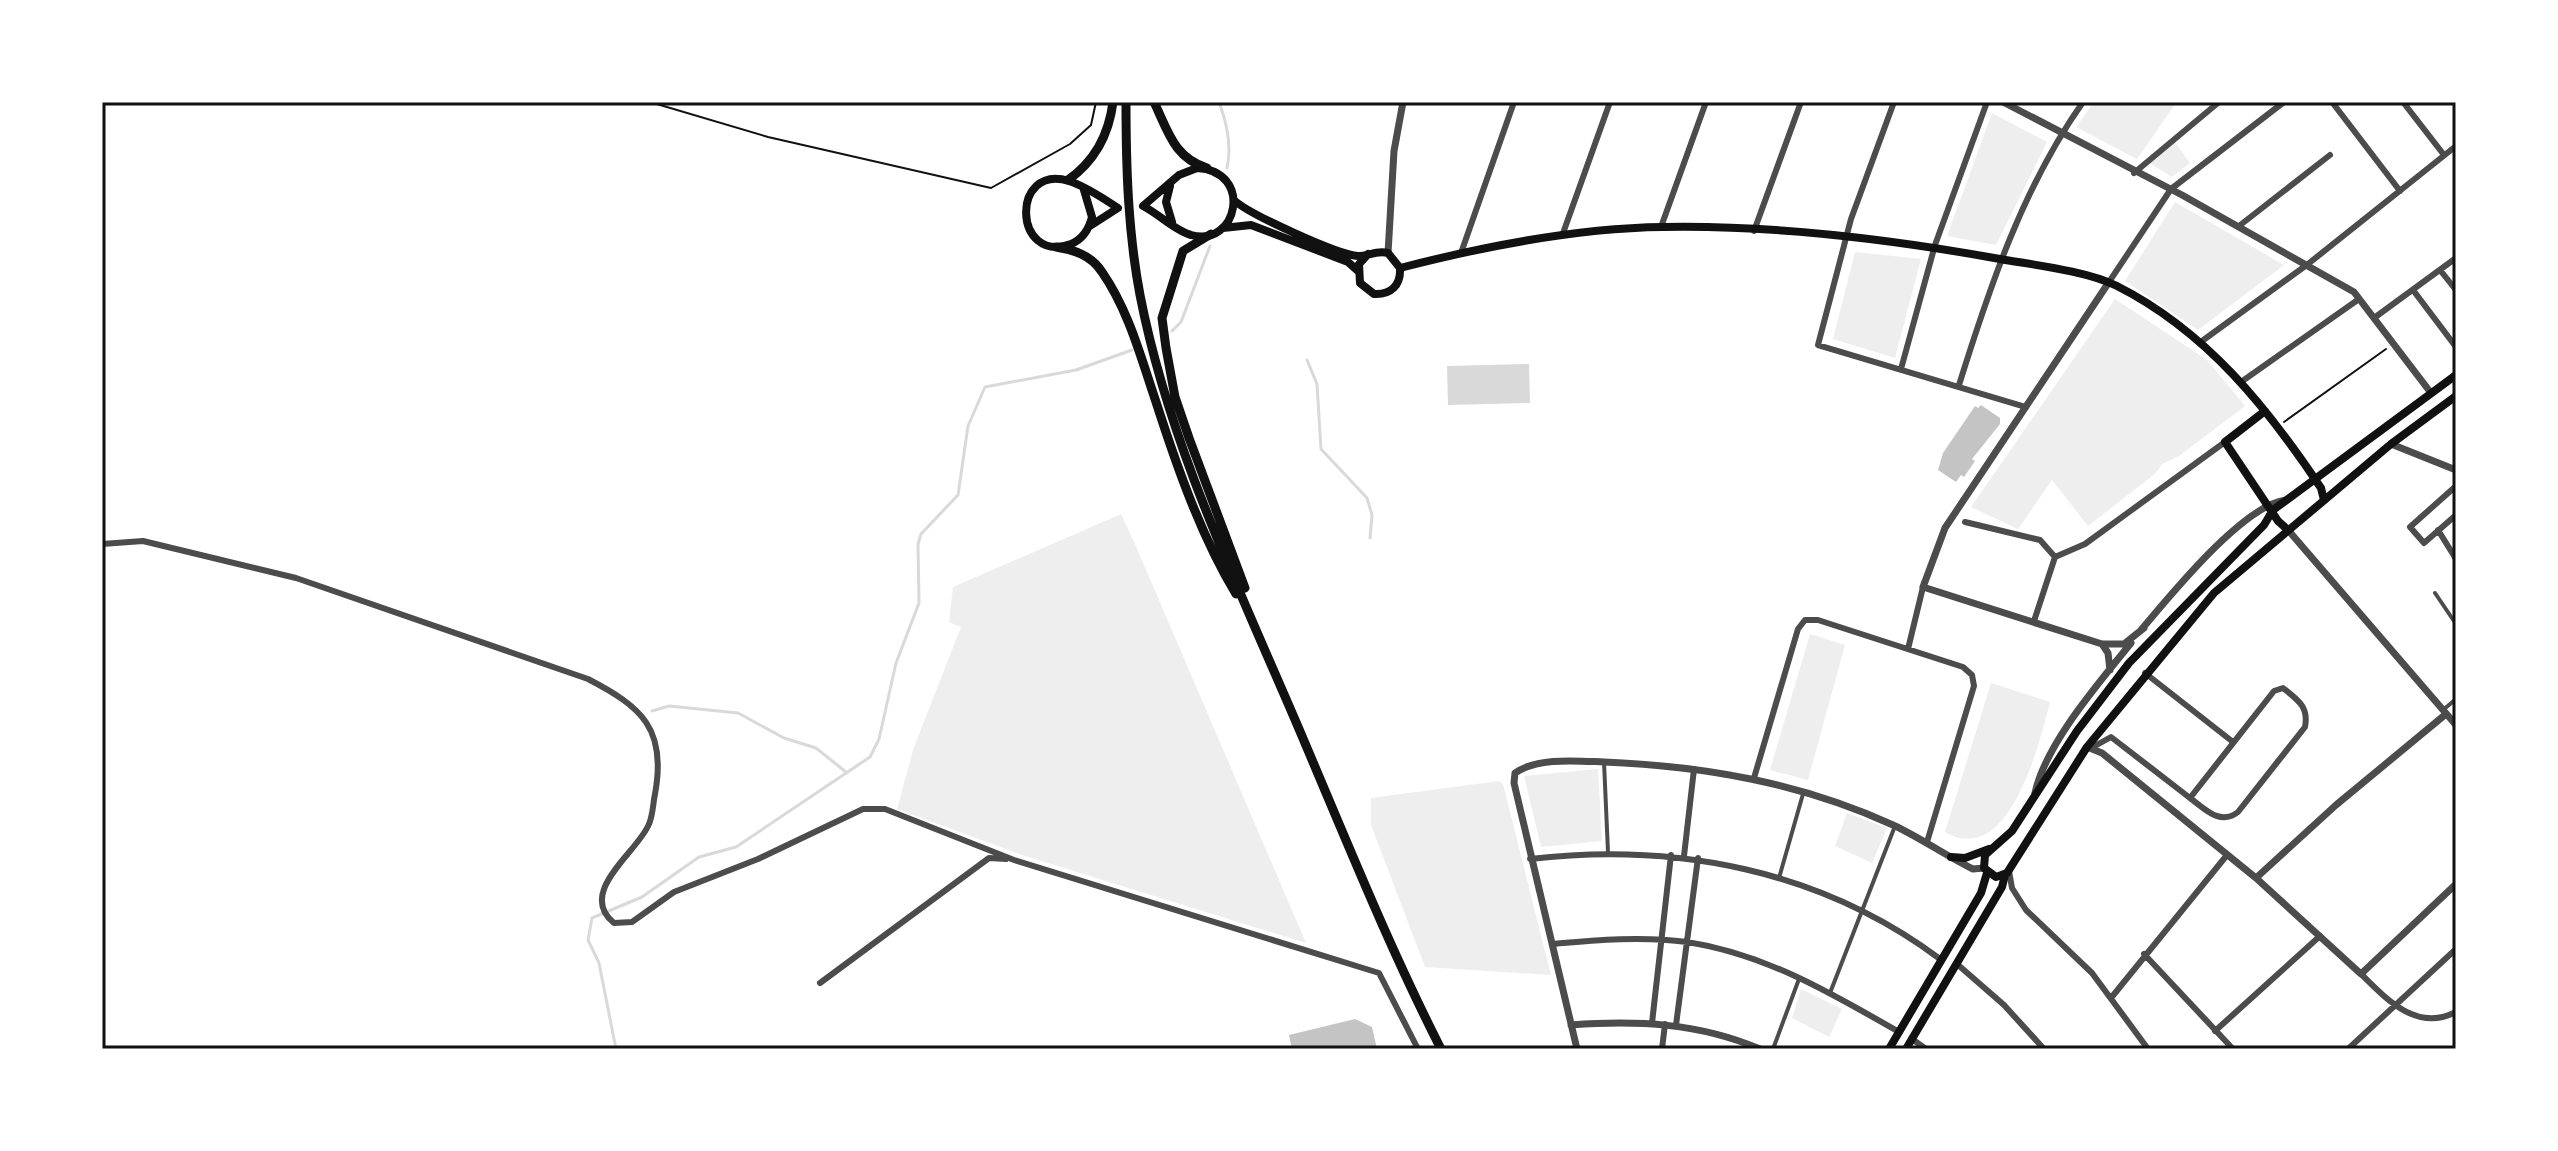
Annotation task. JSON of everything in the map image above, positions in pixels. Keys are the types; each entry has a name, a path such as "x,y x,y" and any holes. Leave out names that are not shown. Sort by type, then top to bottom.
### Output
{"main road":[{"path":"1068,180 1083,170 1100,146 1111,121 1113,102"},
{"path":"1126,102 1131,230 1141,296 1159,371 1190,465 1251,618 1368,890 1441,1049"},
{"path":"1154,102 1179,153 1189,162 1226,179 1234,200 1233,210 1222,228"},
{"path":"1207,168 1188,170 1143,206 1190,235 1211,234"},
{"path":"1056,247 1076,242 1090,226 1118,208 1068,180 1057,179 1035,188 1025,208 1029,229 1036,238 1056,247 1077,251 1102,271 1135,337 1170,443 1221,569 1251,618"},
{"path":"1172,181 1166,202 1173,223"},
{"path":"1084,190 1092,207 1090,226"},
{"path":"1234,200 1258,218 1356,256 1388,253 1400,268"},
{"path":"1280,685 1175,397 1162,318 1176,266 1188,246 1222,228 1251,225 1348,262 1358,271 1364,288 1380,294 1395,287 1400,268"},
{"path":"1400,268 1461,253 1562,236 1661,227 1935,245 2109,282 2202,341 2279,426 2315,478 2324,500"},
{"path":"1358,271 1368,254"},
{"path":"1889,1049 1981,893 1985,855 2009,835 2077,731 2129,663 2264,525 2270,507 2286,500 2456,375"},
{"path":"1906,1049 2002,887 2008,870 2090,747 2145,673 2214,593 2391,444 2456,396"},
{"path":"2265,411 2225,442 2288,530"},
{"path":"1951,857 1980,853 2009,835"},
{"path":"1995,849 2007,853 2008,870"},
{"path":"1985,870 1996,877 2008,870"}],"street":[{"path":"1388,253 1394,151 1403,102"},
{"path":"1461,253 1514,102"},
{"path":"1562,236 1610,102"},
{"path":"1661,227 1706,102"},
{"path":"1754,231 1801,102"},
{"path":"1894,102 1846,238 1818,345 2026,407"},
{"path":"1901,369 1935,245 1987,102"},
{"path":"2003,102 2134,173 2171,189 2354,292 2431,393"},
{"path":"1959,385 2000,259 2060,134 2083,102"},
{"path":"2134,173 2219,102"},
{"path":"1908,649 1923,587 1945,528 2171,189 2284,102"},
{"path":"2332,102 2400,191"},
{"path":"2403,102 2444,155"},
{"path":"2202,341 2308,264 2456,146"},
{"path":"2239,226 2330,155"},
{"path":"2374,318 2456,258"},
{"path":"2440,270 2456,290"},
{"path":"2413,290 2456,347"},
{"path":"2241,382 2359,299"},
{"path":"2055,557 2074,552 2098,536 2225,442"},
{"path":"2391,444 2456,470"},
{"path":"2448,466 2456,461"},
{"path":"2456,486 2410,527 2424,543 2456,515"},
{"path":"2034,799 2047,760 2110,670 2187,577 2257,510 2270,507"},
{"path":"1965,522 2040,540 2055,557"},
{"path":"2288,530 2456,725"},
{"path":"2438,530 2456,559"},
{"path":"102,544 143,541 296,578 588,679 619,695 642,717 654,737 661,761 649,825 610,877 602,905 610,920 621,924 632,922 674,892 758,859 863,809 885,809 1014,860 1379,973 1418,1049"},
{"path":"2034,621 2055,557"},
{"path":"1923,587 2102,644 2124,644 2144,628"},
{"path":"2435,593 2456,624"},
{"path":"1754,778 1798,629 1805,620 1818,620 1963,667 1972,675 1974,686 1927,842"},
{"path":"2102,644 2108,653 2110,670"},
{"path":"2145,673 2233,742"},
{"path":"2190,798 2274,691 2283,688 2302,704 2307,716 2305,727 2230,818 2219,818 2190,798 2111,737 2090,747 2256,878 2394,1007 2434,1018 2456,1012"},
{"path":"2256,878 2456,699"},
{"path":"1604,762 1608,852"},
{"path":"1577,1049 1514,783 1515,773 1523,767 1604,762 1694,767 1754,778 1804,791 1895,826 1973,869 1985,870"},
{"path":"1684,856 1694,767"},
{"path":"1779,878 1804,791"},
{"path":"1830,993 1895,826"},
{"path":"1530,859 1608,852 1698,858 1779,878 1862,912 1940,959"},
{"path":"1652,1023 1671,855"},
{"path":"2111,998 2227,855"},
{"path":"820,983 989,858 1014,860"},
{"path":"1676,1025 1698,858"},
{"path":"2008,870 2012,888 2026,910 2072,950 2148,1049"},
{"path":"2361,974 2456,884"},
{"path":"2215,1031 2320,936"},
{"path":"1552,944 1661,940 1686,942 1756,959 1800,977 1899,1032"},
{"path":"2348,1049 2456,949"},
{"path":"2144,954 2233,1049"},
{"path":"1957,964 2004,1005 2044,1049"},
{"path":"1773,1049 1800,977"},
{"path":"1662,1049 1665,1024"},
{"path":"1571,1025 1676,1025 1760,1049"},
{"path":"1912,1039 1926,1049"}],"path":[{"path":"650,102 768,137 991,188 1070,144 1091,125 1096,102"},
{"path":"2279,426 2393,343"}],"shaded area":[{"path":"2094,102 2176,103 2137,159 2076,127"},
{"path":"1992,113 2047,142 1996,245 1947,236"},
{"path":"2175,142 2190,163 2172,177 2150,163"},
{"path":"2175,202 2284,265 2198,330 2125,281"},
{"path":"1855,252 1921,259 1895,358 1833,339"},
{"path":"2115,299 2207,360 2245,406 2179,456 2162,464 2156,473 2088,526 2052,480 2018,529 1971,507"},
{"path":"1529,364 1530,403 1448,405 1447,366"},
{"path":"1121,514 1306,943 1022,855 897,809 914,747 961,627 949,622 953,587"},
{"path":"1810,634 1845,645 1808,780 1770,770"},
{"path":"1991,683 2050,702 2029,772 2017,797 2003,818 1987,833 1967,839 1945,832"},
{"path":"1598,769 1602,841 1541,847 1524,776"},
{"path":"1499,781 1503,784 1551,975 1425,967 1371,825 1371,798"},
{"path":"1847,813 1887,828 1872,863 1835,846"},
{"path":"1801,989 1842,1009 1829,1037 1792,1018"}],"building":[{"path":"1981,405 2000,418 2000,424 1972,459 1975,461 1964,477 1961,475 1956,482 1938,470 1943,453 1975,406 1978,408"},
{"path":"1355,1019 1372,1027 1377,1049 1292,1049 1289,1035"}],"waterway":[{"path":"1219,102 1228,135 1227,168"},
{"path":"1172,331 1181,322 1210,246"},
{"path":"616,1049 599,963 588,940 592,918 642,897 699,857 736,847 870,757 879,739 896,663 919,603 918,544 921,534 958,495 968,426 985,387 1076,370 1132,350"},
{"path":"1307,360 1317,384 1321,449 1367,498 1372,515 1370,538"},
{"path":"652,711 669,706 738,713 784,738 816,748 846,772"}]}
